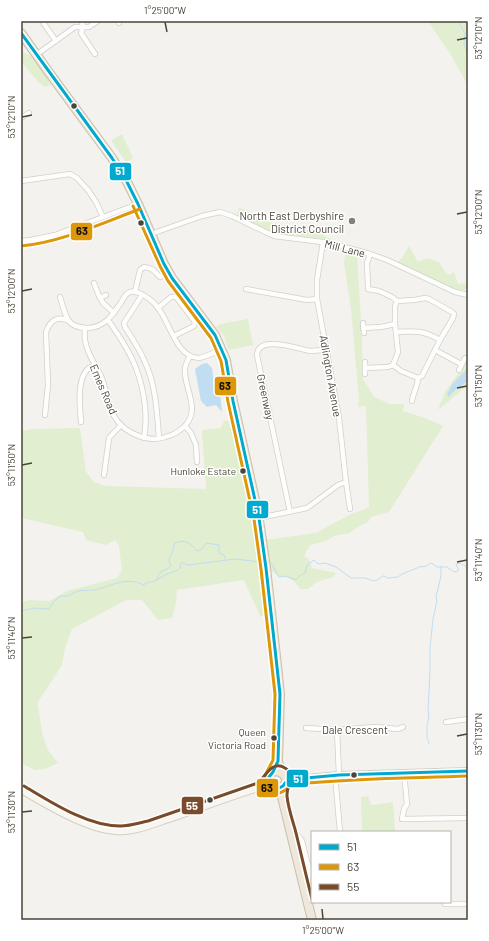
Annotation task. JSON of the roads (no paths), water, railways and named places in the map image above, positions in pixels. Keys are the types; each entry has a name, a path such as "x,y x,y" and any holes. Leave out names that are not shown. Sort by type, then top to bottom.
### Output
{"highway":[{"path":"21,33 128,182 164,264 172,278 215,335 226,360 233,401 259,518 265,558 280,694 278,780 291,835 309,893 312,920"}],"street":[{"path":"42,21 56,41"},
{"path":"82,21 81,33 95,54"},
{"path":"36,55 75,28 89,27 98,21"},
{"path":"21,118 29,113"},
{"path":"21,181 70,174 77,178 88,190 96,202 102,217"},
{"path":"21,241 55,235 138,204"},
{"name":"Mill Lane","path":"151,234 202,216 220,212 232,216 274,236 323,242 370,254 387,260 455,292 468,295"},
{"name":"Adlington Avenue","path":"323,242 317,280 317,299 339,418 350,510"},
{"path":"370,254 367,263 368,289 379,291 397,301 425,298 429,299 452,312 454,316 422,376 418,378"},
{"path":"135,292 140,270 150,268 160,277 162,276"},
{"path":"94,283 103,303 114,313"},
{"path":"246,290 307,300 317,299"},
{"path":"45,415 48,385 46,332 49,325 55,320 64,318 77,326 85,328 96,327 108,320 126,294 130,292 135,292 149,299 158,308 169,324 183,352 190,356 199,358 222,349"},
{"path":"100,298 106,295"},
{"path":"142,295 124,323 146,362 156,404 160,438"},
{"path":"60,297 69,321"},
{"path":"158,308 171,297 176,297 194,322 194,326 174,336"},
{"path":"365,362 365,371 393,365 398,352 395,306 397,301"},
{"path":"108,320 119,335 136,367 146,412 144,438"},
{"path":"363,328 396,324"},
{"name":"Emes Road","path":"85,328 84,339 88,354 101,377 112,412 127,431 148,439 160,438 167,437 178,432 185,426"},
{"path":"396,332 423,332 440,340"},
{"name":"Greenway","path":"290,512 258,352 259,349 273,344 281,344 312,351 326,349"},
{"path":"435,350 462,364"},
{"path":"190,356 187,360 184,372 191,398 192,411 185,426 191,433 196,445 197,462"},
{"path":"458,370 465,358"},
{"path":"80,422 79,397 83,378 89,368 95,365"},
{"path":"393,365 401,371 418,378"},
{"path":"412,401 413,393 418,384 418,378"},
{"path":"104,475 109,438 121,425"},
{"path":"259,518 307,508 338,485 346,482"},
{"path":"446,722 468,719"},
{"name":"Dale Crescent","path":"306,728 336,730 375,727 398,729 403,727"},
{"path":"336,730 340,831"},
{"path":"21,790 77,820 97,828 120,832 154,824 278,780 337,775 468,771"},
{"path":"404,772 407,804 404,809 402,819 468,818"},
{"path":"291,835 297,835 302,841 311,876"},
{"path":"445,904 468,904"}],"water":[{"path":"207,363 212,368 214,384 220,393 222,412 216,405 207,407 201,401 195,369 202,364"},
{"path":"468,368 468,381 449,397 447,394 453,383"}],"waterway":[{"path":"456,21 465,33 464,45 468,53"},
{"path":"157,579 159,573 171,566 169,561 175,543 182,541 188,542 197,551 201,550 206,543 219,545 219,553 224,555 225,559"},
{"path":"21,611 34,608 49,609 59,597 68,596 75,592 95,590 113,584 131,581 143,585 178,570 181,563 188,565 235,559 261,562"},
{"path":"268,562 272,564 279,577 286,576 296,580 305,573 307,565 314,560 318,564 325,563 336,567 351,578 365,578 374,581 383,576 388,578 398,577 419,567 427,566 430,563 437,567 447,567 454,572 458,571 456,564 461,564 468,567"},
{"path":"428,744 427,726 429,717 430,648 433,619 437,601 436,597 441,576 441,567"}],"place":[{"name":"North East Derbyshire District Council","path":"352,221"},
{"name":"Hunloke Estate","path":"243,471"},
{"name":"Queen Victoria Road","path":"274,738"}]}
